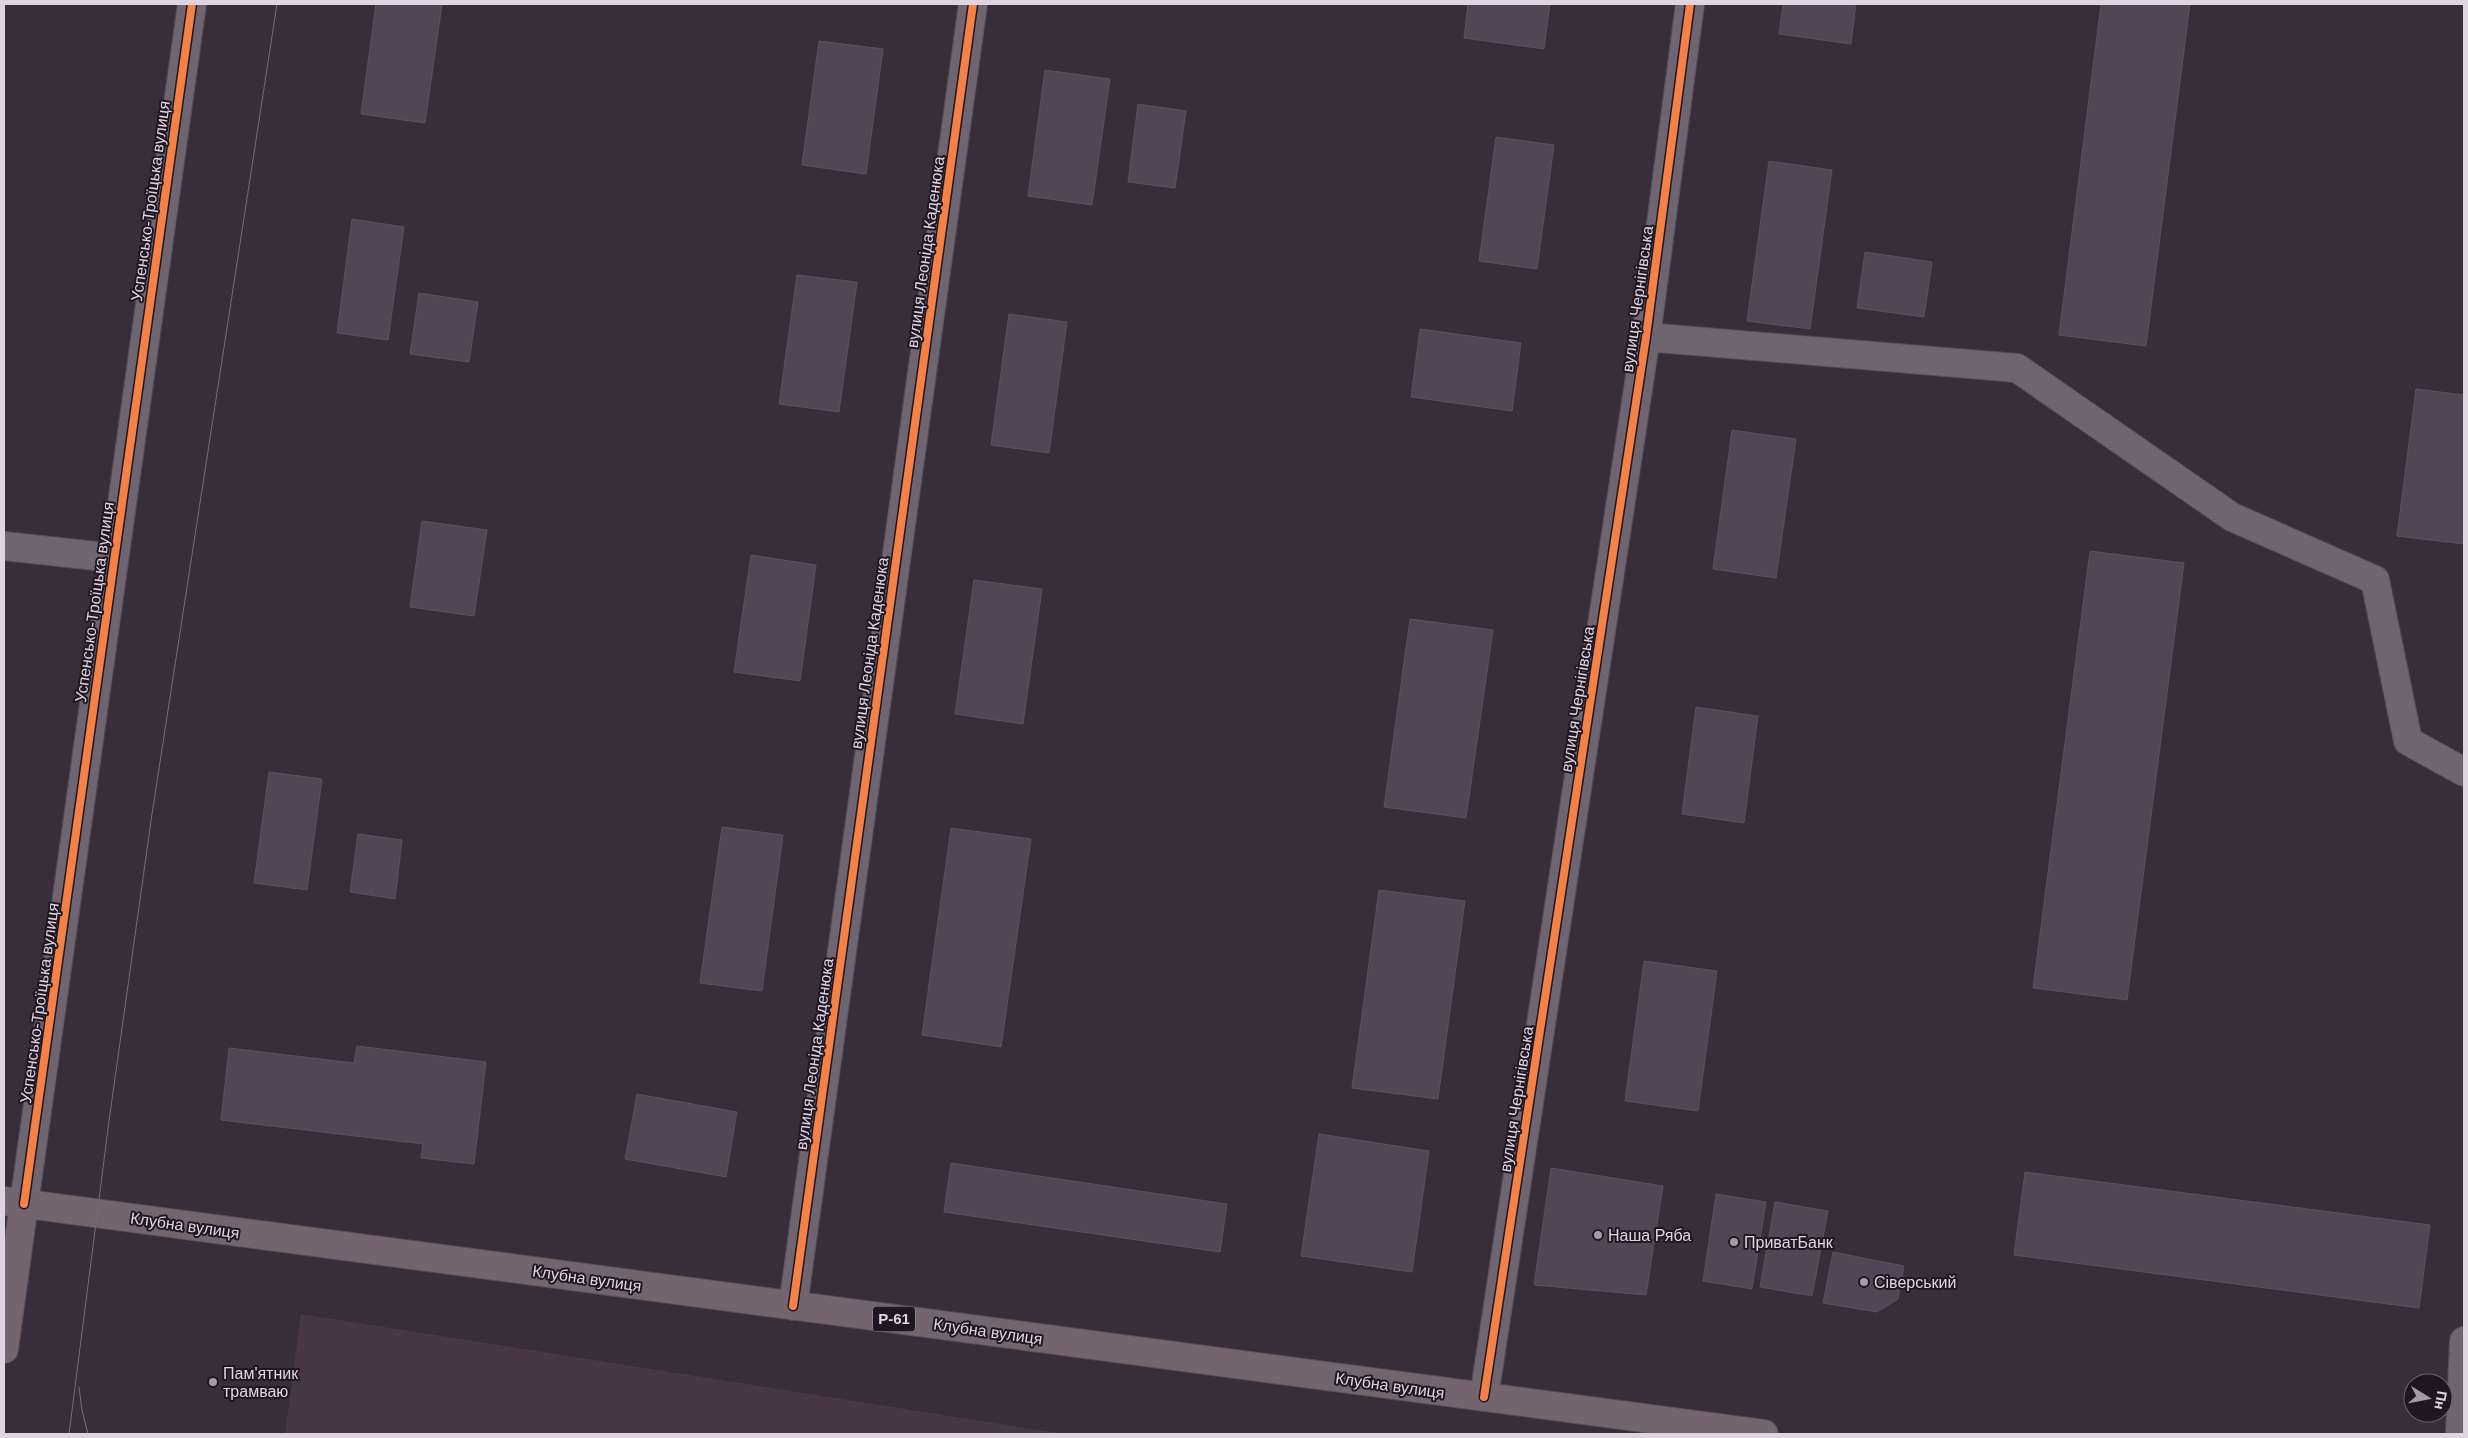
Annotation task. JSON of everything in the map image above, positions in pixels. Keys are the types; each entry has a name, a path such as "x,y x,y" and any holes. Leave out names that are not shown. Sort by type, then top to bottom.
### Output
{"main road":[{"name":"Клубна вулиця","path":"14,1202 1764,1434"},
{"name":"Успенсько-Троїцька вулиця","path":"4,1349 14,1202"}],"street":[{"name":"Успенсько-Троїцька вулиця","path":"14,1202 114,558 192,4"},
{"name":"вулиця Леоніда Каденюка","path":"793,1306 973,4"},
{"name":"вулиця Чернігівська","path":"1484,1397 1646,337 1690,4"},
{"path":"1646,337 2017,368 2232,517 2375,580 2408,741 2464,772"},
{"path":"4,546 114,558"},
{"path":"2460,1434 2464,1341"}],"shaded area":[{"path":"301,1314 1064,1434 285,1434"}],"building":[{"path":"376,4 442,4 425,123 361,114"},
{"path":"1468,4 1550,4 1544,49 1464,38"},
{"path":"1783,4 1856,4 1851,44 1779,34"},
{"path":"2101,4 2190,4 2146,346 2059,335"},
{"path":"819,41 883,49 866,174 802,165"},
{"path":"1045,70 1110,79 1092,205 1028,196"},
{"path":"1138,104 1186,111 1175,188 1128,182"},
{"path":"1496,137 1554,145 1537,269 1479,261"},
{"path":"1769,161 1832,170 1810,329 1747,321"},
{"path":"352,219 404,227 388,340 337,333"},
{"path":"1865,252 1932,262 1924,317 1857,308"},
{"path":"797,275 857,282 839,412 779,404"},
{"path":"419,293 478,302 469,362 410,354"},
{"path":"1009,314 1067,322 1049,453 991,445"},
{"path":"1420,329 1521,343 1512,411 1411,397"},
{"path":"2416,389 2464,395 2464,544 2397,536"},
{"path":"1732,430 1796,439 1776,578 1713,569"},
{"path":"422,521 487,530 474,616 410,607"},
{"path":"2090,551 2184,563 2127,1000 2033,988"},
{"path":"751,555 816,565 800,681 734,672"},
{"path":"974,580 1042,589 1023,724 955,714"},
{"path":"1410,619 1493,630 1466,818 1384,807"},
{"path":"1696,707 1758,716 1744,823 1682,814"},
{"path":"269,772 322,779 307,890 254,883"},
{"path":"722,827 783,835 762,991 700,983"},
{"path":"951,828 1031,839 1001,1047 922,1035"},
{"path":"358,834 402,840 395,899 350,892"},
{"path":"1379,890 1465,901 1438,1099 1352,1088"},
{"path":"1644,961 1717,971 1698,1111 1625,1101"},
{"path":"357,1046 486,1062 474,1164 421,1158 423,1144 221,1120 229,1048 354,1063"},
{"path":"637,1094 737,1112 726,1177 625,1159"},
{"path":"1319,1134 1429,1151 1412,1272 1301,1256"},
{"path":"951,1163 1227,1204 1220,1252 944,1212"},
{"name":"Наша Ряба","path":"1551,1168 1663,1186 1646,1295 1534,1285"},
{"path":"2025,1172 2430,1225 2419,1308 2014,1255"},
{"name":"ПриватБанк","path":"1716,1194 1766,1202 1752,1289 1703,1281"},
{"path":"1775,1202 1828,1211 1812,1296 1760,1287"},
{"name":"Сіверський","path":"1833,1252 1904,1266 1898,1299 1877,1312 1823,1303"}],"tram line":[{"path":"69,1434 109,1121 152,814 277,4"},
{"path":"79,1387 88,1434"}],"cycle path":[{"path":"24,1204 192,4"},
{"path":"793,1306 973,4"},
{"path":"1484,1397 1646,337 1690,4"}],"place":[{"name":"Наша Ряба","path":"1598,1235"},
{"name":"ПриватБанк","path":"1734,1242"},
{"name":"Сіверський","path":"1864,1282"},
{"name":"Пам'ятник трамваю","path":"213,1382"}]}
